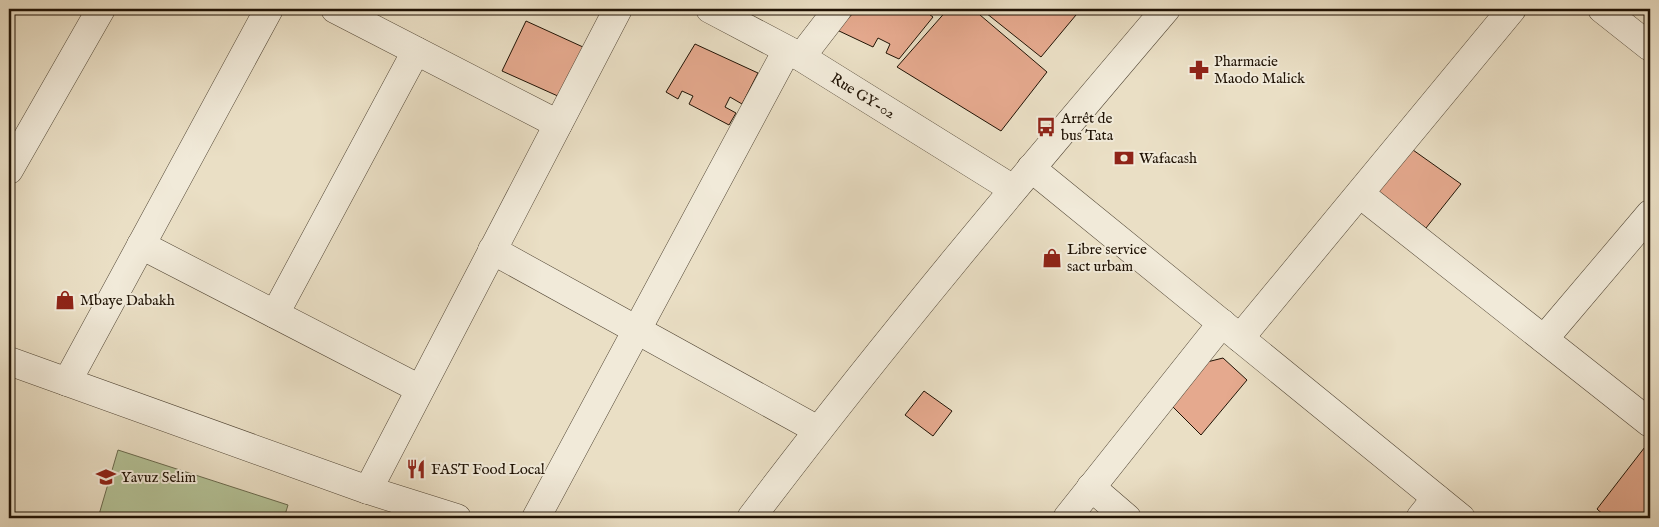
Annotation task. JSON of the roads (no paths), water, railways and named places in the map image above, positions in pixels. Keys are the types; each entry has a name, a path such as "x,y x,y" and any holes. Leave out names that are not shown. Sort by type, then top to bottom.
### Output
{"street":[{"path":"9,170 101,9"},
{"path":"67,382 269,9"},
{"path":"335,9 558,124"},
{"path":"368,490 618,9"},
{"name":"Rue GY-02","path":"710,9 794,53 1013,188"},
{"path":"536,518 637,330 794,53 838,9"},
{"path":"750,518 818,430 1013,188 1166,9"},
{"path":"1067,518 1092,487 1231,331 1360,194 1512,9"},
{"path":"1602,9 1650,47"},
{"path":"275,314 416,50"},
{"path":"1030,168 1231,331 1428,508 1461,518"},
{"path":"1360,194 1650,423"},
{"path":"1544,339 1650,214"},
{"path":"141,245 420,389"},
{"path":"492,250 818,430"},
{"path":"9,361 368,490 457,518"},
{"path":"1092,487 1127,518"}],"place":[{"name":"Pharmacie Maodo Malick","path":"1199,70"},
{"name":"Arrêt de bus Tata","path":"1046,127"},
{"name":"Wafacash","path":"1124,158"},
{"name":"Libre service sact urbam","path":"1052,258"},
{"name":"Mbaye Dabakh","path":"65,300"},
{"name":"FAST Food Local","path":"416,469"},
{"name":"Yavuz Selim","path":"106,477"}]}
